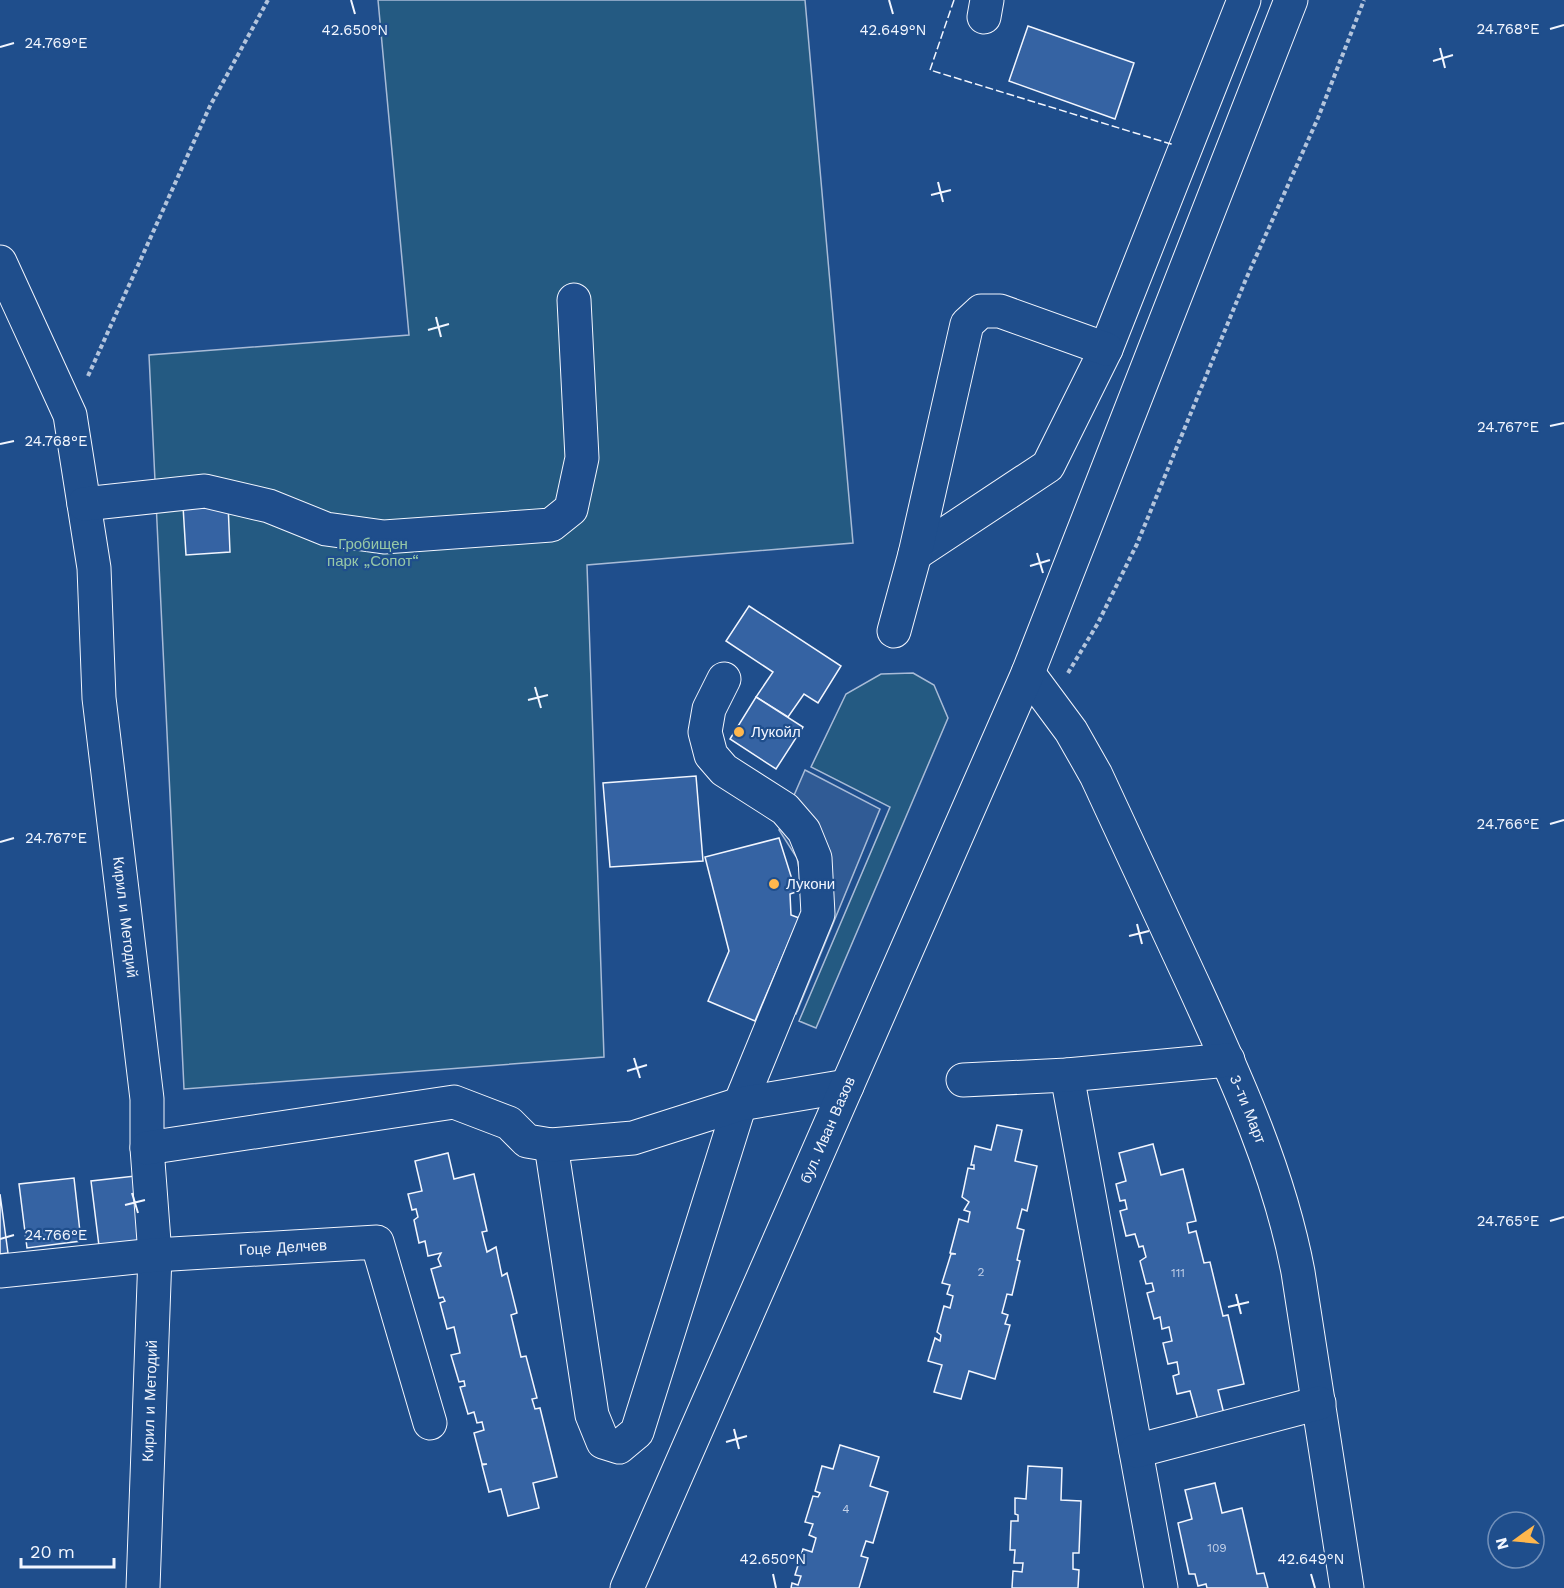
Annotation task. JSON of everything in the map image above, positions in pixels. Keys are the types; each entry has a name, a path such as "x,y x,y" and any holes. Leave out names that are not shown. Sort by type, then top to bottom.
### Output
{"street":[{"path":"915,554 1048,466 1106,350 1244,0"},
{"name":"бул. Иван Вазов","path":"627,1588 1028,674 1291,0"},
{"name":"Кирил и Методий","path":"0,262 70,415 94,568 99,698 147,1099 147,1148 155,1255 143,1588"},
{"path":"84,504 206,491 268,506 326,529 384,537 551,525 571,509 582,458 574,300"},
{"path":"894,631 915,554 967,324 981,310 1000,311 1106,350"},
{"name":"3-ти Март","path":"1028,674 1071,731 1096,775 1228,1060 1273,1175 1289,1224 1347,1588"},
{"path":"551,1145 592,1415 603,1442 619,1447 637,1432 740,1104 818,914 815,858 804,831 785,809 724,770 711,755 705,732 709,709 724,679"},
{"path":"963,1080 1067,1075 1228,1060"},
{"path":"1067,1075 1161,1588"},
{"path":"147,1148 454,1102 509,1123 528,1141 551,1145 633,1138 740,1104 847,1086"},
{"name":"Гоце Делчев","path":"0,1271 155,1255 377,1242 430,1422"},
{"path":"1136,1451 1319,1403"}],"path":[{"path":"70,415 210,106 268,0"},
{"path":"1051,702 1098,622 1137,544 1246,279 1318,118 1364,0"}],"green space":[{"name":"Гробищен парк „Сопот“","path":"378,0 805,0 853,543 587,565 604,1057 184,1089 149,355 409,335"},
{"path":"913,673 934,685 948,718 816,1028 799,1021 890,807 811,767 846,694 881,674"}],"shaded area":[{"path":"805,770 880,809 796,1014 779,1005 807,910 797,858 779,830"}],"building":[{"path":"1028,26 1134,63 1115,119 1009,81"},
{"path":"228,503 230,552 186,555 183,506"},
{"path":"749,606 841,666 818,703 804,694 788,717 756,697 773,672 726,641"},
{"path":"756,697 803,727 776,769 730,739"},
{"path":"696,776 703,861 610,867 603,783"},
{"path":"779,838 796,892 790,894 791,915 799,918 755,1021 708,1001 729,951 705,857"},
{"path":"997,1125 1022,1130 1015,1161 1037,1166 1027,1211 1022,1209 1017,1228 1024,1230 1017,1260 1020,1261 1012,1295 1007,1294 1002,1313 1008,1315 1005,1324 1010,1325 995,1379 969,1371 961,1399 934,1392 942,1365 928,1361 935,1338 940,1341 941,1335 937,1332 944,1306 950,1308 953,1296 947,1294 950,1285 942,1283 951,1254 956,1254 950,1253 959,1219 968,1222 970,1212 964,1210 969,1202 962,1197 968,1168 974,1169 974,1165 971,1165 975,1146 991,1150"},
{"path":"1153,1144 1161,1175 1183,1169 1196,1221 1187,1223 1189,1233 1196,1231 1204,1263 1210,1262 1223,1316 1228,1315 1244,1384 1218,1390 1224,1414 1198,1420 1190,1391 1177,1394 1173,1376 1179,1374 1177,1362 1168,1364 1163,1343 1172,1341 1169,1327 1162,1329 1160,1317 1154,1319 1147,1293 1154,1291 1152,1283 1146,1284 1140,1261 1146,1257 1143,1246 1139,1247 1135,1234 1126,1236 1120,1211 1127,1209 1125,1200 1120,1201 1116,1184 1126,1181 1119,1153"},
{"path":"448,1153 454,1179 474,1174 487,1231 482,1232 487,1252 496,1247 502,1276 507,1273 517,1313 511,1315 521,1357 526,1356 537,1398 532,1399 535,1409 540,1408 557,1477 533,1483 539,1508 508,1516 501,1489 489,1492 482,1465 487,1464 482,1464 474,1433 484,1430 482,1422 477,1423 474,1412 468,1414 460,1387 465,1386 464,1381 459,1382 451,1355 460,1353 454,1327 447,1329 440,1303 445,1301 443,1297 439,1298 431,1269 441,1266 438,1259 441,1253 428,1256 425,1241 419,1243 414,1220 418,1217 416,1209 412,1210 408,1194 422,1191 415,1161"},
{"path":"144,1175 151,1240 99,1246 91,1181"},
{"path":"74,1178 81,1241 27,1248 19,1184"},
{"path":"0,1194 8,1253 0,1254"},
{"path":"840,1445 879,1457 870,1486 888,1492 873,1543 866,1541 861,1556 868,1558 859,1588 791,1588 792,1583 798,1585 801,1576 795,1575 803,1549 812,1552 816,1538 809,1535 813,1524 805,1522 813,1496 818,1497 820,1493 815,1491 822,1466 833,1469"},
{"path":"1028,1466 1062,1468 1061,1500 1081,1501 1079,1553 1073,1553 1073,1569 1079,1570 1078,1588 1012,1588 1013,1571 1022,1572 1023,1563 1014,1563 1015,1550 1010,1550 1011,1521 1018,1521 1018,1515 1015,1514 1015,1498 1026,1499"},
{"path":"1215,1483 1222,1513 1242,1508 1257,1574 1264,1573 1268,1588 1207,1588 1206,1584 1198,1586 1195,1574 1189,1574 1178,1523 1192,1519 1185,1490"}],"fence":[{"path":"954,0 930,70 1171,144 1172,141"}],"place":[{"name":"Лукойл","path":"739,732"},
{"name":"Лукони","path":"774,884"}]}
